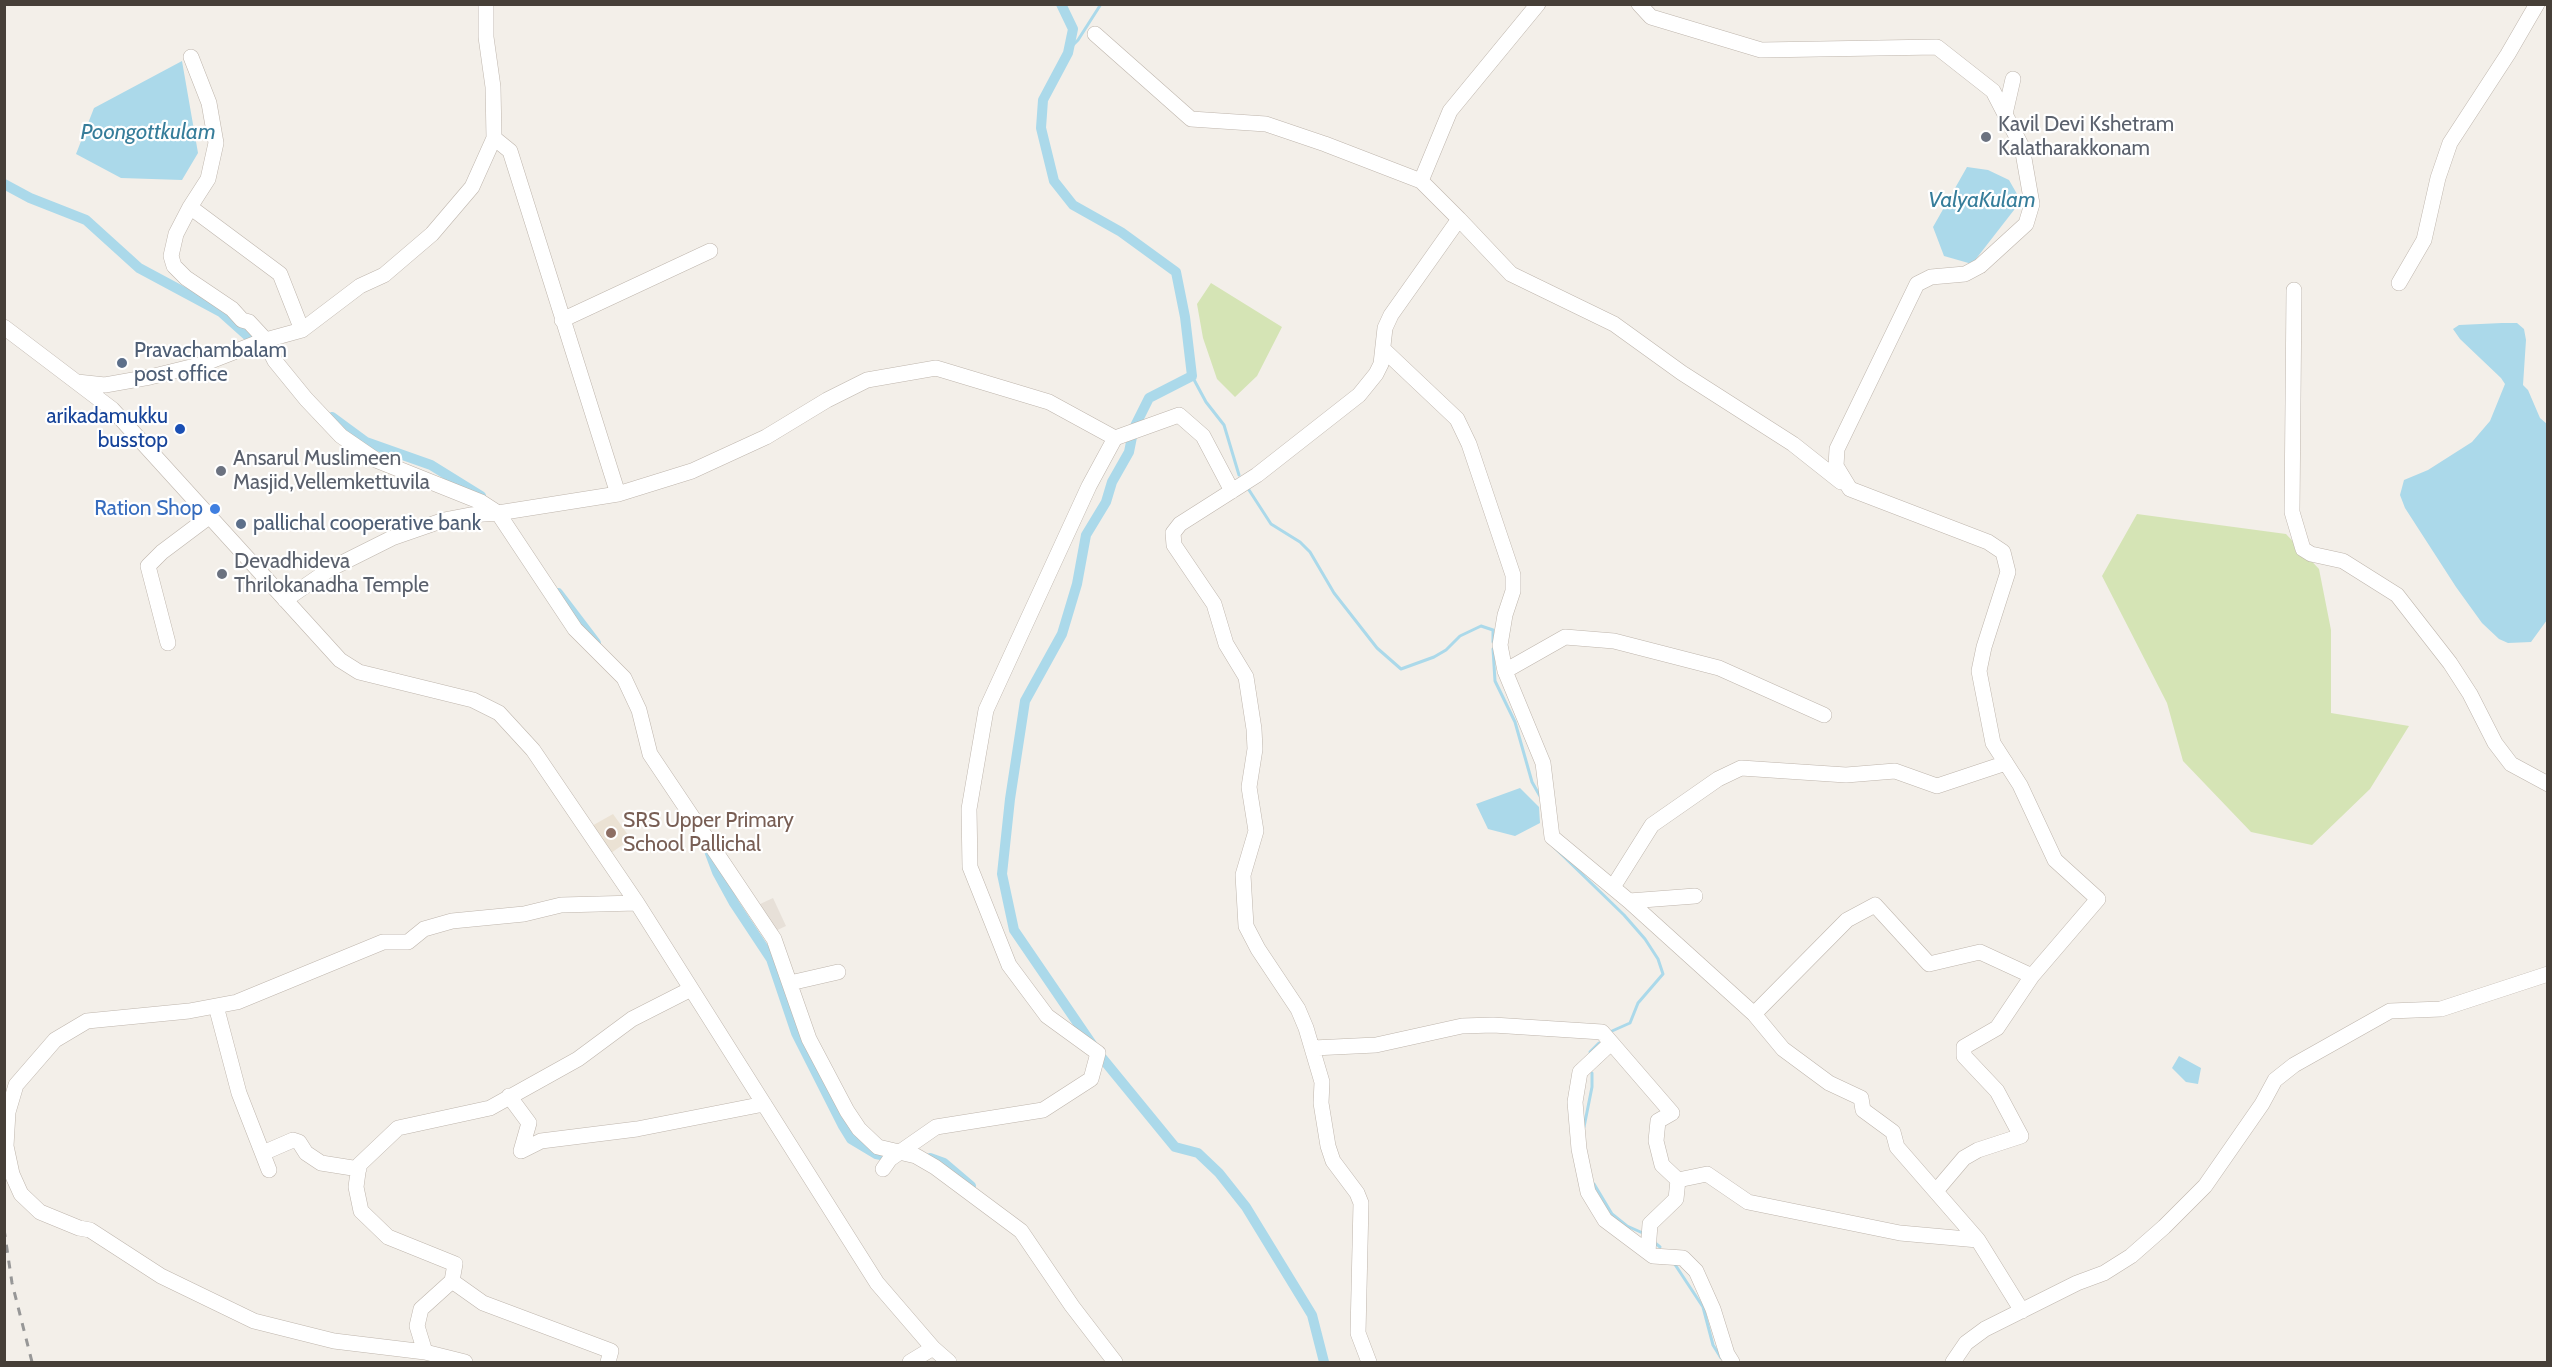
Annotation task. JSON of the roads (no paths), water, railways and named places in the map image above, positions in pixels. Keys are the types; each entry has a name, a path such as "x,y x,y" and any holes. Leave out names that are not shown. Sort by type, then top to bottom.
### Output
{"street":[{"path":"75,382 105,385 150,377 203,364 262,341 302,330 360,286 384,275 432,234 472,187 494,138 493,87 486,37 486,4"},
{"path":"1421,181 1450,111 1538,4"},
{"path":"1639,4 1651,17 1761,50 1937,47 1993,91 2022,147 2032,204 2026,224 1980,266 1965,274 1931,277 1917,284 1837,449 1836,466 1850,489"},
{"path":"2399,284 2424,240 2438,178 2450,143 2508,54 2537,4"},
{"path":"1095,34 1191,119 1266,124 1421,181 1510,274 1614,324 1682,373 1793,444 1850,489 1989,542 2003,552 2008,572 1978,671 1994,743 2020,785 2055,860 2098,899 2032,976 1997,1028 1964,1047 1964,1056 1997,1092 2021,1136 1978,1150 1964,1158 1936,1191"},
{"path":"191,57 209,103 216,143 208,179 190,207 174,241 171,256 174,266 186,278 232,309 242,320 249,322 262,336 262,341 275,361 306,399 341,436 376,460 482,502 498,513 575,629 624,678 639,710 650,754 774,939 808,1039 859,1129 878,1148 916,1156 935,1167 1021,1231 1072,1306 1116,1362"},
{"path":"2005,114 2013,79"},
{"path":"494,138 510,151 618,494"},
{"path":"190,207 280,274 302,330"},
{"path":"1369,1362 1358,1333 1361,1203 1357,1193 1333,1161 1328,1146 1321,1103 1322,1083 1313,1048 1298,1009 1258,949 1246,926 1243,875 1256,831 1249,787 1255,749 1254,729 1246,677 1226,644 1214,604 1177,551 1172,538 1180,524 1232,491 1305,439 1359,394 1382,364 1385,328 1391,315 1459,219"},
{"path":"562,320 710,251"},
{"path":"2294,290 2292,512 2303,549 2312,554 2343,561 2397,595 2450,663 2470,694 2495,743 2511,764 2547,784"},
{"path":"4,327 112,409 340,660 358,672 473,700 499,713 532,750 637,903 877,1283 933,1348 949,1362"},
{"path":"1383,349 1457,420 1468,444 1513,575 1513,591 1505,615 1500,645 1505,671 1543,763 1552,837 1629,901 1754,1014 1783,1049 1828,1083 1861,1098 1863,1110 1893,1132 1897,1147 1978,1240 2022,1311"},
{"path":"285,600 330,569 392,537 444,520 618,494 692,471 766,437 827,400 867,380 936,368 1049,402 1115,438"},
{"path":"883,1169 890,1159 936,1127 1043,1110 1091,1079 1098,1053 1047,1016 1009,965 970,867 969,809 986,710 1089,486 1115,438 1179,415 1203,436 1232,491"},
{"path":"168,643 148,566 162,552 210,516"},
{"path":"1505,671 1565,637 1614,641 1719,668 1824,715"},
{"path":"1613,888 1652,825 1718,779 1742,768 1846,775 1894,771 1937,786 2006,763"},
{"path":"1629,901 1695,896"},
{"path":"465,1362 425,1352 334,1341 254,1321 161,1276 90,1230 78,1228 40,1212 21,1194 12,1174 6,1146 8,1112 16,1085 55,1040 87,1021 189,1011 216,1006 260,993 382,942 408,942 424,929 452,921 524,914 561,905 637,903"},
{"path":"1754,1014 1847,920 1875,905 1929,964 1980,952 2032,976"},
{"path":"790,982 838,972"},
{"path":"1953,1362 1966,1342 1985,1329 2077,1283 2104,1273 2131,1256 2205,1186 2262,1104 2275,1080 2294,1065 2390,1011 2441,1009 2547,974"},
{"path":"425,1352 417,1326 421,1309 452,1281 455,1264 388,1237 361,1210 356,1187 359,1165 398,1128 490,1108 578,1059 632,1019 691,989"},
{"path":"216,1006 239,1093 269,1170"},
{"path":"1313,1048 1376,1045 1462,1026 1493,1025 1602,1032 1672,1113 1658,1121 1656,1141 1662,1165 1678,1180"},
{"path":"1611,1043 1580,1072 1575,1102 1579,1149 1588,1192 1605,1220 1653,1256 1683,1258 1696,1271 1713,1309 1727,1354 1732,1362"},
{"path":"509,1096 529,1123 521,1150 541,1141 638,1129 764,1104"},
{"path":"263,1153 293,1140 321,1163 359,1170"},
{"path":"1678,1180 1707,1174 1748,1202 1900,1233 1978,1240"},
{"path":"1648,1252 1650,1224 1676,1199 1678,1180"},
{"path":"452,1281 483,1303 611,1351 608,1362"},
{"path":"910,1362 933,1348"}],"water":[{"name":"Poongottkulam","path":"182,61 198,153 182,180 121,178 76,154 94,108"},
{"name":"ValyaKulam","path":"1967,167 1988,170 2009,180 2021,201 1972,264 1944,256 1933,227"},
{"path":"2517,323 2524,329 2526,340 2523,385 2528,390 2540,418 2547,424 2547,620 2531,642 2508,643 2499,639 2482,623 2405,508 2400,495 2404,480 2428,470 2472,442 2490,421 2505,384 2453,329 2459,325"},
{"path":"1520,788 1539,807 1540,823 1515,836 1488,829 1476,804"},
{"path":"2179,1056 2201,1068 2198,1084 2186,1082 2172,1068"}],"waterway":[{"path":"1061,4 1073,29 1068,53 1043,100 1041,128 1054,181 1073,205 1121,232 1176,272 1185,317 1192,376 1149,398 1134,428"},
{"path":"1069,49 1078,40 1101,4"},
{"path":"4,184 30,198 86,220 139,268 221,312 250,338"},
{"path":"1192,376 1206,402 1224,425 1239,475"},
{"path":"332,417 366,442 431,465 481,496"},
{"path":"1132,437 1129,452 1112,482 1106,502 1086,535 1077,584 1062,634 1025,701 1010,799 1002,874 1014,930 1098,1053 1175,1147 1198,1153 1219,1173 1246,1207 1312,1315 1324,1362"},
{"path":"1249,490 1271,524 1300,542 1310,552 1334,593 1377,648 1401,669 1434,657 1446,650 1460,636 1481,626 1493,630 1493,642"},
{"path":"558,593 596,643"},
{"path":"1493,649 1495,681 1515,722 1532,782 1541,798"},
{"path":"708,848 717,872 734,903 771,959 796,1033 843,1126 851,1139 876,1154 891,1157"},
{"path":"1555,848 1624,915 1645,939 1658,959 1663,974 1638,1003 1630,1023 1612,1031"},
{"path":"1590,1052 1599,1043"},
{"path":"1584,1127 1592,1087 1592,1073"},
{"path":"930,1158 944,1163 971,1186"},
{"path":"1594,1184 1612,1214 1627,1226 1645,1234"},
{"path":"1654,1242 1660,1247"},
{"path":"1674,1263 1703,1307 1713,1345 1721,1358"}],"railway":[{"path":"4,1229 12,1283 32,1362"}],"place":[{"name":"Kavil Devi Kshetram Kalatharakkonam","path":"1986,137"},
{"name":"Pravachambalam post office","path":"122,363"},
{"name":"arikadamukku busstop","path":"180,429"},
{"name":"Ansarul Muslimeen Masjid,Vellemkettuvila","path":"221,471"},
{"name":"Ration Shop","path":"215,509"},
{"name":"pallichal cooperative bank","path":"241,524"},
{"name":"Devadhideva Thrilokanadha Temple","path":"222,574"},
{"name":"SRS Upper Primary School Pallichal","path":"611,833"}]}
